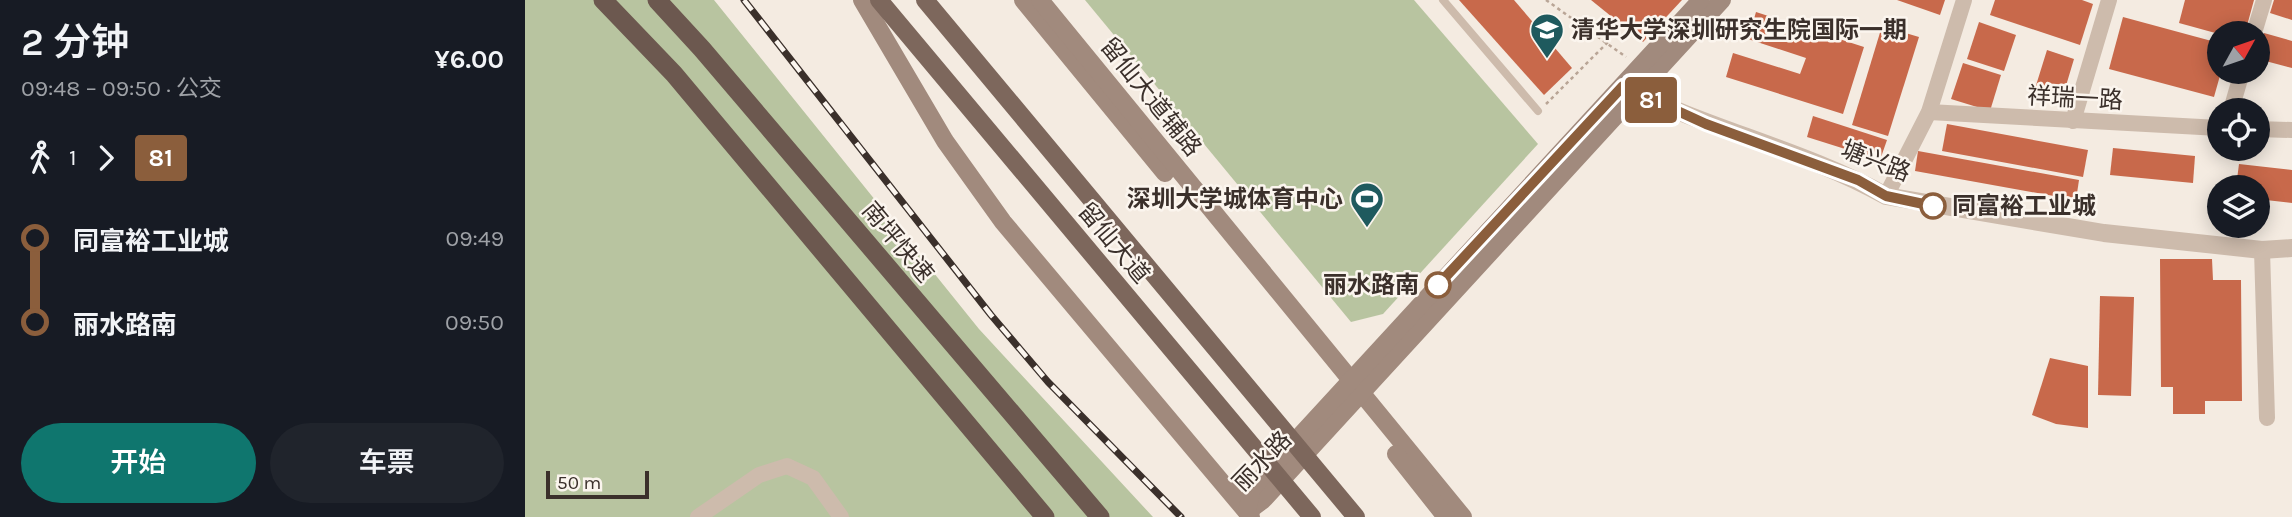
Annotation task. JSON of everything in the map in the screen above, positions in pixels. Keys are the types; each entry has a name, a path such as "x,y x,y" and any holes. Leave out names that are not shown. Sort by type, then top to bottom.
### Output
{"highway":[{"path":"603,0 674,74 1045,517"},
{"name":"南坪快速","path":"657,0 720,70 1100,517"}],"main road":[{"path":"862,0 945,141 1003,222 1249,515"},
{"name":"留仙大道","path":"879,0 1312,517"},
{"name":"留仙大道","path":"925,0 1356,517"},
{"name":"留仙大道辅路","path":"1023,0 1352,390 1387,423 1464,517"},
{"name":"留仙大道辅路","path":"1040,0 1352,390 1446,517"},
{"name":"丽水路","path":"1629,90 1640,67 1701,0"},
{"name":"丽水路","path":"1249,515 1252,488 1352,390 1629,90 1722,0"}],"street":[{"path":"1886,196 1929,112 1964,0"},
{"path":"2073,121 2109,0"},
{"path":"2258,21 2264,0"},
{"name":"塘兴路","path":"1629,90 1706,124 1858,180 1886,196 2104,233 2262,250 2292,248"},
{"name":"祥瑞一路","path":"1929,112 2207,127"},
{"path":"2270,129 2292,130"},
{"path":"2262,250 2267,418"},
{"path":"698,517 759,475 787,466 813,478 841,517"}],"lane":[{"path":"1443,0 1538,111"}],"path":[{"path":"1546,0 1640,67"},
{"path":"1538,111 1608,42"}],"green space":[{"path":"525,0 714,0 979,329 1153,517 525,517"},
{"name":"深圳大学城体育中心","path":"1085,0 1414,0 1538,144 1383,314 1351,322"}],"building":[{"path":"1459,0 1514,0 1572,68 1544,95"},
{"path":"1591,0 1682,0 1643,42"},
{"path":"1897,0 1945,0 1940,15"},
{"path":"1995,0 2082,0 2093,4 2080,45 1990,15"},
{"path":"2185,0 2254,0 2248,21 2207,21 2207,31 2179,23"},
{"path":"2274,0 2292,0 2292,20 2270,13"},
{"path":"1756,12 1864,47 1843,114 1726,77 1733,53 1800,74 1806,58 1748,39"},
{"path":"2123,17 2207,40 2207,84 2218,84 2214,97 2109,69"},
{"path":"1979,22 2016,35 2004,71 1967,59"},
{"path":"1882,26 1919,37 1888,136 1852,125"},
{"path":"2270,35 2292,41 2292,68 2270,62"},
{"path":"2047,50 2074,59 2065,89 2054,86 2050,100 2033,95"},
{"path":"1963,63 2001,75 1990,111 1951,99"},
{"path":"1813,116 1887,140 1880,160 1807,137"},
{"path":"1947,124 2088,150 2083,177 1942,151"},
{"path":"2113,148 2195,156 2193,183 2110,175"},
{"path":"1918,151 2079,180 2076,200 1915,171"},
{"path":"2239,164 2292,170 2292,203 2270,200 2270,175 2238,175"},
{"path":"2160,259 2212,259 2213,280 2241,280 2242,401 2205,401 2205,414 2173,414 2173,387 2161,387"},
{"path":"2100,296 2134,297 2131,396 2098,395"},
{"path":"2050,358 2088,366 2088,428 2056,424 2032,415"}],"railway":[{"path":"744,0 991,315 1048,382 1181,517"}],"bus line":[{"name":"81","path":"1438,285 1623,86 1706,124 1858,180 1886,196 1933,206"}],"place":[{"name":"清华大学深圳研究生院国际一期","path":"1547,60"},
{"name":"同富裕工业城","path":"1933,206"},
{"name":"深圳大学城体育中心","path":"1367,229"},
{"name":"丽水路南","path":"1438,285"}]}
